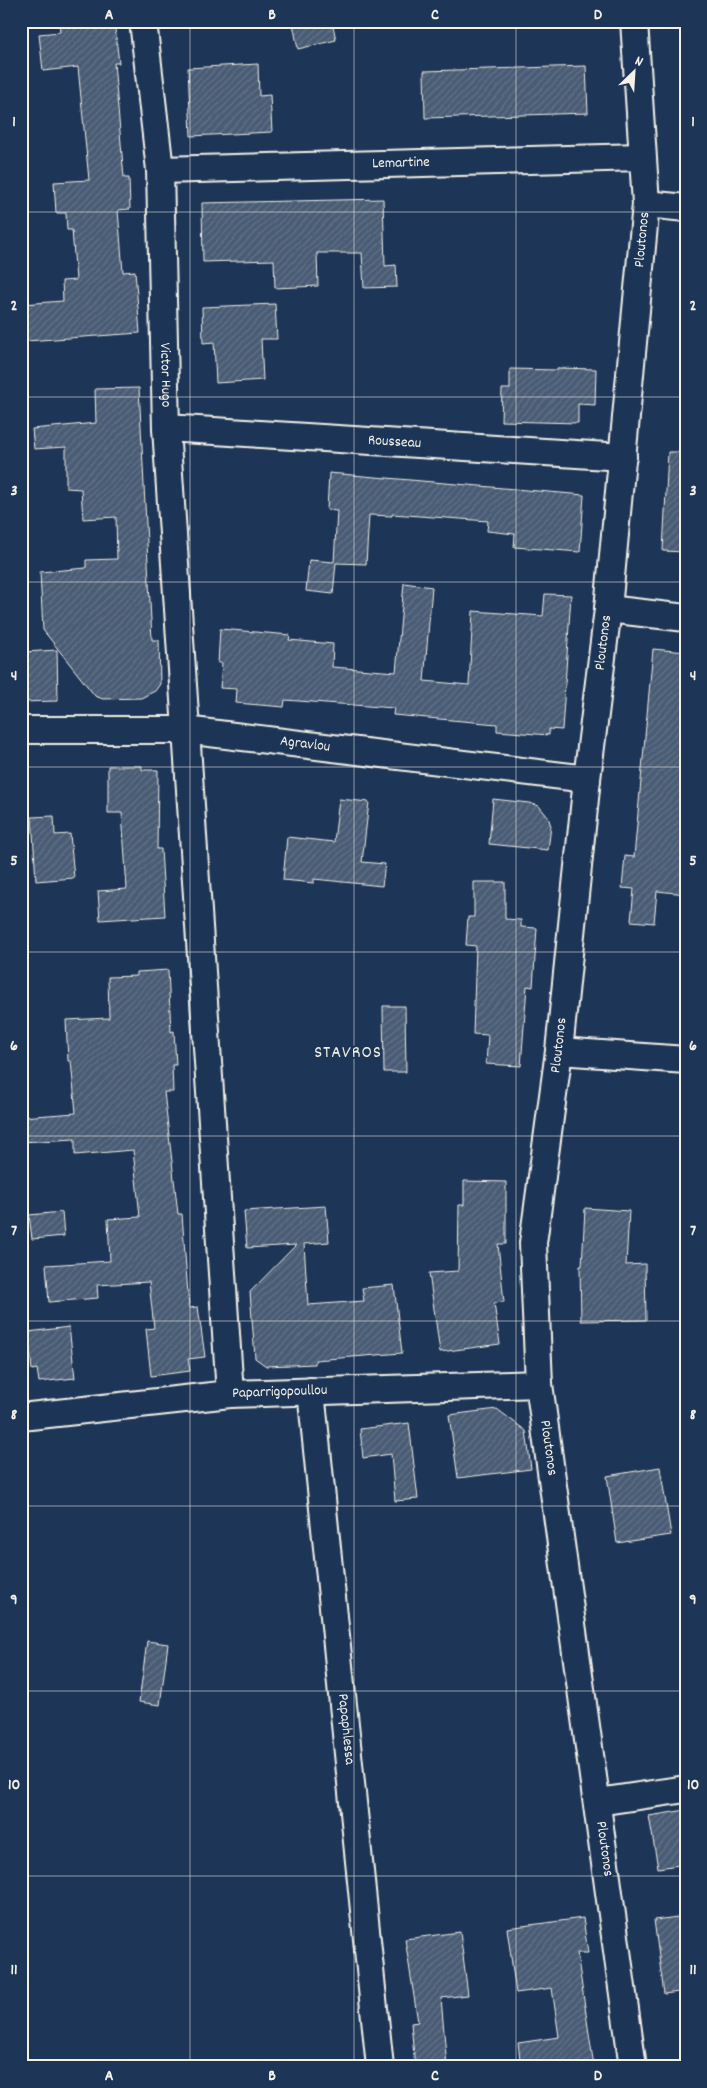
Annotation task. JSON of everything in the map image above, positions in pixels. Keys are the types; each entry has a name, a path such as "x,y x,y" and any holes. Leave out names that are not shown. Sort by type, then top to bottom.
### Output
{"street":[{"name":"Victor Hugo","path":"143,21 160,170 166,428 230,1394"},
{"name":"Ploutonos","path":"634,21 646,204 608,609 587,779 559,1052 533,1244 539,1384 634,2067"},
{"name":"Lemartine","path":"160,170 642,157"},
{"path":"646,204 686,208"},
{"name":"Rousseau","path":"166,428 623,457"},
{"path":"608,609 686,618"},
{"name":"Agravlou","path":"21,730 185,730 587,779"},
{"path":"559,1052 686,1060"},
{"name":"Paparrigopoullou","path":"21,1417 230,1394 539,1384"},
{"name":"Papaphlessa","path":"311,1391 380,2067"},
{"path":"598,1802 686,1788"}],"building":[{"path":"59,21 114,21 119,63 114,63 124,178 129,178 130,209 118,210 123,272 135,271 140,333 26,341 23,304 63,301 62,281 76,280 72,230 67,230 66,213 56,213 54,182 89,180 78,67 43,71 39,34 60,32"},
{"path":"306,21 332,21 336,40 298,49 293,24"},
{"path":"258,64 259,96 270,95 272,132 191,136 188,68"},
{"path":"586,66 588,113 425,118 424,71"},
{"path":"383,199 385,266 396,265 397,287 364,288 362,253 317,253 318,286 275,288 274,260 203,262 202,203"},
{"path":"275,304 277,339 261,339 263,380 216,383 214,342 203,343 202,307"},
{"path":"557,368 596,369 595,405 578,404 578,423 501,421 502,389 510,389 510,369 557,370"},
{"path":"139,388 152,640 159,640 160,684 155,691 141,698 103,699 95,696 43,630 40,572 86,568 86,560 117,559 116,517 83,519 81,489 66,488 66,447 34,449 32,429 96,423 95,389"},
{"path":"668,452 686,452 686,552 663,551"},
{"path":"329,473 584,495 580,552 514,547 515,534 487,531 488,521 392,514 392,516 369,515 366,564 336,563 333,594 306,591 309,560 334,562 337,511 327,510"},
{"path":"404,583 432,587 424,681 469,685 473,611 543,616 545,594 571,595 562,730 549,729 549,735 497,731 497,724 393,715 394,708 285,700 284,707 236,703 237,689 220,688 222,663 218,663 220,629 290,635 289,640 333,644 332,667 396,672"},
{"path":"653,649 686,652 686,894 657,891 654,923 631,921 634,889 622,888 625,856 634,857"},
{"path":"57,650 58,701 21,702 21,663 26,663 25,652"},
{"path":"108,766 142,766 142,770 158,770 157,849 161,849 165,916 100,920 98,891 127,889 122,813 108,813"},
{"path":"339,799 369,802 362,862 385,864 382,886 314,879 314,883 283,880 287,837 334,842"},
{"path":"493,799 539,806 548,817 551,826 548,850 489,844"},
{"path":"54,816 55,835 70,834 74,878 36,881 32,817"},
{"path":"474,882 505,882 505,919 521,920 521,927 537,928 533,987 527,986 521,1066 486,1064 488,1035 473,1034 476,946 466,945 468,917 474,917"},
{"path":"168,970 171,1032 174,1031 176,1065 172,1065 173,1092 164,1092 178,1214 182,1214 189,1308 198,1307 205,1357 188,1359 190,1371 151,1376 146,1329 154,1328 149,1282 97,1285 98,1298 49,1302 46,1265 110,1261 108,1219 140,1217 133,1150 75,1155 75,1139 21,1142 21,1117 76,1113 71,1061 68,1061 66,1020 109,1018 108,977 137,976 137,972"},
{"path":"383,1006 405,1006 406,1072 384,1072"},
{"path":"464,1181 506,1182 506,1244 498,1244 504,1302 494,1303 500,1344 440,1352 429,1273 458,1271 459,1205 464,1205"},
{"path":"326,1206 329,1242 304,1244 308,1305 364,1301 362,1288 394,1285 402,1353 315,1360 315,1364 266,1366 255,1358 250,1292 296,1245 247,1248 244,1211"},
{"path":"585,1208 629,1211 626,1265 645,1264 646,1320 581,1321 580,1266 582,1266"},
{"path":"62,1212 64,1236 32,1239 29,1215"},
{"path":"69,1327 75,1378 39,1382 37,1369 32,1370 28,1332"},
{"path":"497,1409 526,1431 531,1469 458,1478 449,1415"},
{"path":"409,1423 418,1499 395,1501 391,1454 363,1458 360,1429"},
{"path":"660,1467 671,1535 617,1543 607,1476"},
{"path":"147,1641 168,1644 160,1705 139,1702"},
{"path":"686,1810 686,1864 658,1868 649,1816"},
{"path":"686,1916 686,1991 664,1994 654,1920"},
{"path":"583,1918 588,1953 577,1953 594,2067 521,2067 518,2043 559,2037 552,1988 516,1993 507,1928"},
{"path":"460,1932 468,1995 441,1998 447,2067 415,2067 411,2023 418,2022 405,1939"}],"district":[{"name":"STAVROS","path":"348,1053"}]}
